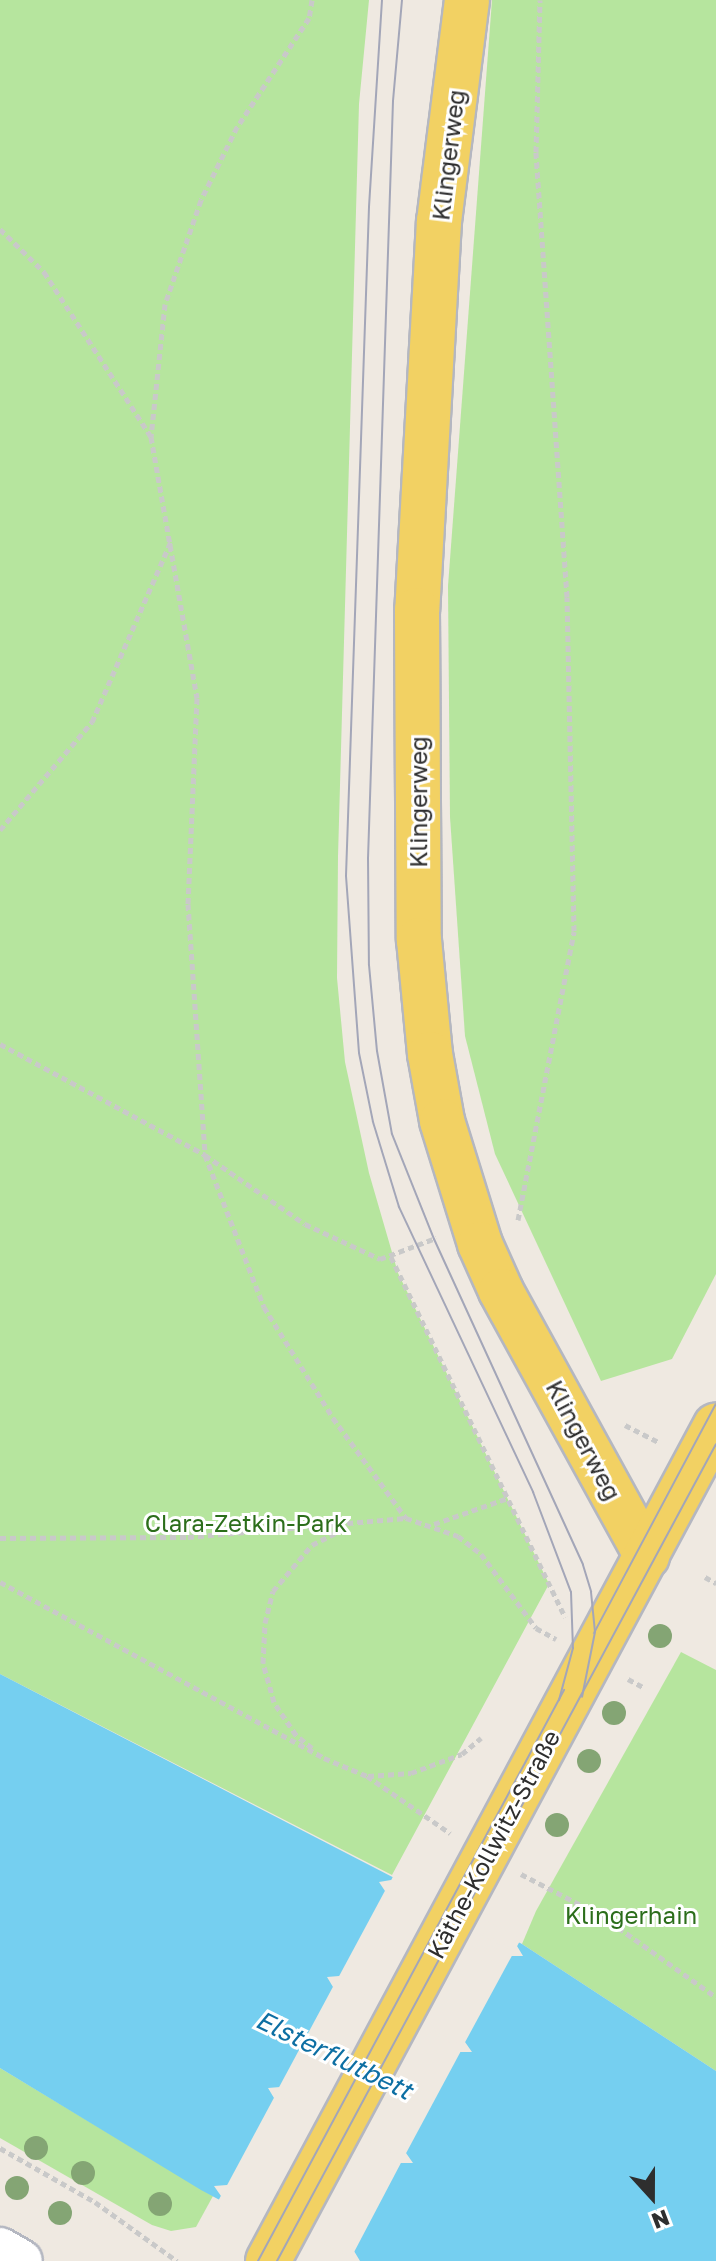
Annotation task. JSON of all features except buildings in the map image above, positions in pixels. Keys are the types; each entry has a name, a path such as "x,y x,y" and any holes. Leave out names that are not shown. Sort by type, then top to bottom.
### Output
{"main road":[{"name":"Klingerweg","path":"467,0 439,221 417,610 419,940 430,1054 442,1121 480,1244 501,1291 647,1557"},
{"name":"Käthe-Kollwitz-Straße","path":"268,2261 716,1425"}],"street":[{"path":"0,2249 21,2261"}],"path":[{"path":"312,0 309,18 237,127 201,200 165,304 151,437 197,698 188,904 205,1155 264,1307 333,1418 406,1518"},
{"path":"501,1291 522,1204 574,931 567,597 536,152 540,0"},
{"path":"0,229 44,272 151,437"},
{"path":"0,830 92,722 171,541"},
{"path":"0,1044 205,1155 305,1224 380,1259 444,1234"},
{"path":"391,1257 568,1623"},
{"path":"433,1525 508,1498"},
{"path":"0,1538 188,1537 406,1518 458,1536 481,1554 536,1628"},
{"path":"324,1758 296,1735 274,1702 263,1663 265,1623 273,1591 312,1545 351,1524"},
{"path":"705,1577 716,1583"},
{"path":"0,1582 324,1758 367,1776 438,1825"},
{"path":"367,1776 411,1773 462,1754 481,1738"},
{"path":"531,1878 602,1916 716,1997"},
{"path":"0,2148 95,2202 177,2261"}],"green space":[{"name":"Clara-Zetkin-Park","path":"0,0 369,0 359,104 338,857 337,978 345,1062 369,1173 398,1273 549,1584 392,1875 0,1674"},
{"path":"492,0 716,0 716,1274 672,1359 601,1381 495,1154 465,1036 450,817 448,586"},
{"name":"Klingerhain","path":"681,1652 716,1670 716,2071 522,1944 536,1911"},
{"path":"0,2068 213,2196 196,2227 171,2231 152,2225 0,2138"}],"water":[{"name":"Elsterflutbett","path":"0,1674 522,1944 716,2071 716,2261 360,2261 354,2251 227,2185 214,2186 221,2196 333,2261 201,2190 0,2068","holes":["391,1880 517,1946 523,1956 511,1956 385,1891 379,1882","339,1976 465,2042 472,2052 460,2052 333,1987 327,1977","280,2087 406,2153 413,2163 401,2163 274,2098 268,2088"]}],"pier":[{"path":"395,1873 521,1939 515,1950 389,1884"},
{"path":"387,1887 514,1952 463,2046 337,1980"},
{"path":"335,1983 462,2049 404,2157 277,2091"},
{"path":"276,2094 403,2159 352,2256 225,2189"},
{"path":"223,2192 349,2257 349,2261 325,2261 217,2203"}],"tram line":[{"path":"382,0 369,207 346,876 359,1053 373,1122 399,1207 533,1492 571,1592 573,1648 559,1700"},
{"path":"402,0 393,101 368,858 369,965 377,1051 392,1134 434,1239 583,1565 591,1592 595,1632 582,1697"},
{"path":"594,1633 716,1404"},
{"path":"277,2261 716,1444"},
{"path":"258,2261 564,1690"}]}
